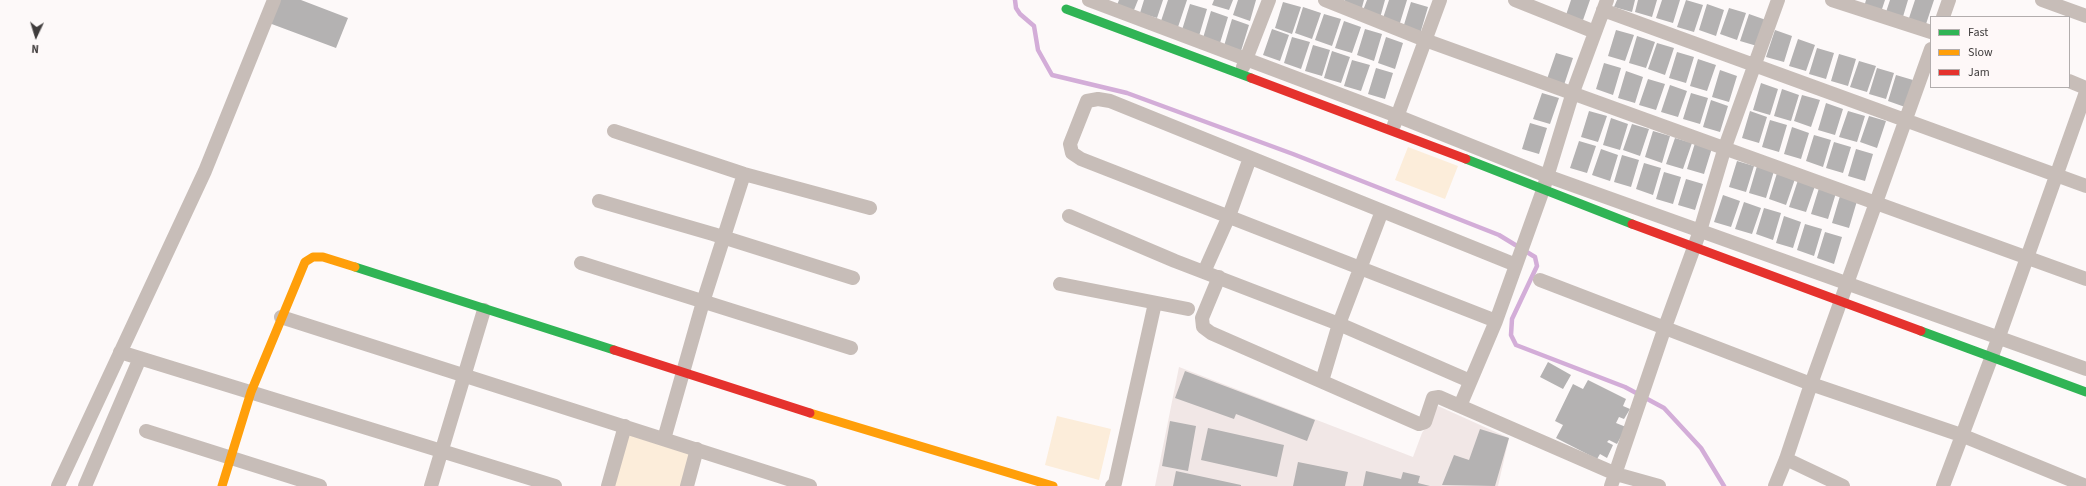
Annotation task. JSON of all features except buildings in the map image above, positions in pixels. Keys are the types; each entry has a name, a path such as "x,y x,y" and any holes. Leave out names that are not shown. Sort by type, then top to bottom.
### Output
{"street":[{"path":"58,486 205,171 274,0"},
{"path":"1089,0 1397,116 1547,176 2086,369"},
{"path":"1240,75 1268,0"},
{"path":"1325,0 1425,40 1573,92 2086,279"},
{"path":"1393,131 1397,116 1440,0"},
{"path":"1515,0 1595,32"},
{"path":"1613,480 1665,327 1700,231 1725,147 1778,0"},
{"path":"1832,0 1930,32"},
{"path":"1943,16 1949,0"},
{"path":"2042,0 2086,16"},
{"path":"1460,406 1496,321 1526,239 1543,190 1573,92 1605,5 1754,65 2086,186"},
{"path":"1066,9 1393,131 1694,248 1992,356 2086,392"},
{"path":"1775,486 1786,459 1811,384 1930,52"},
{"path":"2070,82 2086,88"},
{"path":"1942,486 1992,356 2086,92"},
{"path":"1496,321 1081,159 1072,153 1070,144 1087,102 1098,99 1110,101 1382,211 1517,262"},
{"path":"614,131 744,174 870,208"},
{"path":"1204,272 1229,216 1250,158"},
{"path":"664,438 681,373 744,174"},
{"path":"599,200 724,237 853,278"},
{"path":"1322,381 1339,324 1382,211"},
{"path":"1069,216 1204,272 1339,324 1470,381"},
{"path":"222,486 251,392 305,262 313,257 322,257 882,436 1053,486"},
{"path":"581,263 851,348"},
{"path":"1219,277 1202,318 1203,327 1211,333 1267,359 1322,381 1420,424 1425,422 1433,398 1436,397 1460,406 1613,480 1659,486"},
{"path":"1540,280 1811,384 1961,435 2086,486"},
{"path":"1060,284 1188,309"},
{"path":"1112,486 1114,483 1155,303"},
{"path":"431,486 484,310"},
{"path":"281,317 664,438 810,486"},
{"path":"120,352 555,486"},
{"path":"85,486 140,358"},
{"path":"608,486 625,426"},
{"path":"146,432 320,486"},
{"path":"687,486 697,449"},
{"path":"1786,459 1819,481 1843,486"}],"shaded area":[{"path":"1408,147 1458,166 1445,199 1395,180"},
{"path":"1179,367 1413,457 1422,433 1438,406 1509,438 1498,486 1155,486"},
{"path":"1057,416 1111,429 1099,480 1045,465"},
{"path":"625,426 697,449 687,486 608,486"}],"waterway":[{"path":"1015,0 1016,8 1020,14 1034,26 1038,50 1052,75 1127,93 1293,154 1499,235 1535,257 1537,266 1512,319 1511,335 1516,345 1625,387 1664,408 1701,448 1724,486"}],"traffic: fast":[{"path":"1066,9 1251,78"},
{"path":"1466,159 1632,224"},
{"path":"355,267 614,350"},
{"path":"1921,331 2086,392"}],"traffic: slow":[{"path":"222,486 251,392 305,262 313,257 323,257 355,267"},
{"path":"810,413 1053,486"}],"traffic: jam":[{"path":"1251,78 1466,159"},
{"path":"1632,224 1921,331"},
{"path":"614,350 810,413"}]}
